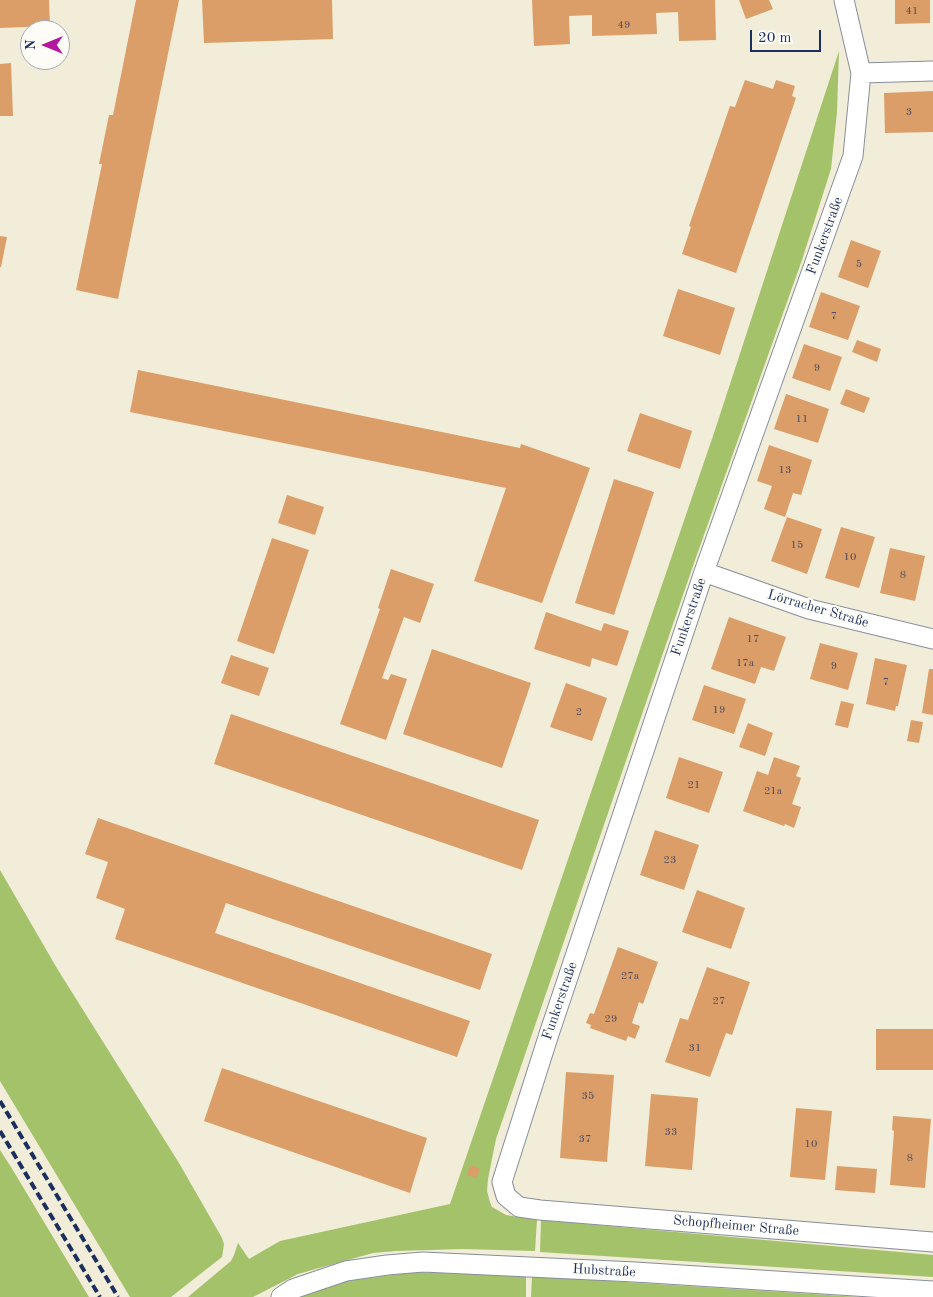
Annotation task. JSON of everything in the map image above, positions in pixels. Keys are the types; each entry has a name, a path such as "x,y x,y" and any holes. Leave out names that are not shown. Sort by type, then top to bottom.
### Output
{"street":[{"name":"Funkerstraße","path":"540,1210 519,1207 506,1196 502,1182 506,1164 704,572 853,156 861,73 844,0"},
{"path":"861,73 933,70"},
{"name":"Lörracher Straße","path":"704,572 809,609 933,639"},
{"name":"Schopfheimer Straße","path":"540,1210 933,1242"},
{"name":"Hubstraße","path":"281,1297 293,1290 346,1271 423,1262 634,1272 933,1291"}],"green space":[{"path":"839,51 837,112 831,169 802,260 694,563 496,1139 488,1179 487,1191 490,1202 492,1207 506,1215 537,1220 535,1251 463,1249 373,1253 298,1274 253,1297 188,1297 231,1261 238,1243 249,1259 280,1241 450,1204 714,433"},
{"path":"0,870 58,970 179,1163 222,1238 224,1244 222,1257 171,1297 130,1297 0,1081"},
{"path":"0,1150 11,1167 89,1297 0,1297"},
{"path":"541,1220 933,1255 933,1277 540,1252"},
{"path":"414,1272 526,1276 526,1297 301,1297 348,1281"},
{"path":"532,1276 859,1297 531,1297"}],"building":[{"path":"0,0 49,0 50,20 20,20 20,27 0,28"},
{"path":"136,0 179,0 118,299 76,290 102,164 99,164 109,115 113,115"},
{"path":"202,0 332,0 333,39 204,43"},
{"path":"532,0 715,0 716,40 679,41 678,12 656,13 657,34 592,36 592,15 569,16 570,44 534,46"},
{"path":"739,0 769,0 773,9 746,19"},
{"path":"895,0 930,0 930,23 895,24"},
{"path":"11,63 13,116 0,116 0,64"},
{"path":"745,80 773,89 776,80 795,86 792,96 796,98 736,273 682,254 691,227 689,226 730,106 735,107"},
{"path":"933,91 933,132 885,133 884,93"},
{"path":"0,236 7,237 1,267 0,267"},
{"path":"851,240 881,251 868,288 838,277"},
{"path":"678,289 735,308 720,355 663,336"},
{"path":"821,292 860,306 848,340 809,327"},
{"path":"857,340 881,349 877,362 852,352"},
{"path":"804,344 842,357 830,391 792,378"},
{"path":"138,370 520,448 521,444 590,468 542,603 474,581 506,488 130,412"},
{"path":"846,389 870,398 864,413 840,404"},
{"path":"786,394 829,409 818,443 774,429"},
{"path":"640,413 692,431 680,469 627,451"},
{"path":"769,445 812,460 801,495 793,493 785,517 764,509 772,486 757,481"},
{"path":"614,479 654,492 614,615 575,603"},
{"path":"287,495 324,507 315,535 278,523"},
{"path":"787,517 822,529 807,574 771,561"},
{"path":"841,527 875,537 859,588 825,578"},
{"path":"272,538 309,550 274,654 237,641"},
{"path":"890,548 925,556 915,601 880,593"},
{"path":"391,569 434,584 420,623 404,617 382,678 388,680 391,674 407,679 386,740 340,724 380,609 378,608"},
{"path":"546,612 601,631 604,623 629,631 617,666 592,658 590,667 534,649"},
{"path":"729,617 786,637 774,671 761,667 755,684 711,669"},
{"path":"820,643 858,653 848,690 810,679"},
{"path":"432,649 531,683 502,768 403,734"},
{"path":"231,655 269,668 259,696 221,683"},
{"path":"875,658 907,665 898,706 896,706 895,711 866,704"},
{"path":"929,669 933,669 933,715 922,713"},
{"path":"566,683 607,698 592,741 550,727"},
{"path":"704,685 746,699 734,734 692,720"},
{"path":"841,701 854,704 848,728 835,725"},
{"path":"231,714 539,820 522,870 214,764"},
{"path":"911,720 923,722 919,743 907,741"},
{"path":"748,723 773,733 765,756 739,747"},
{"path":"679,757 723,772 709,813 666,798"},
{"path":"774,757 800,766 796,776 801,778 792,804 801,807 794,828 743,811 757,771 768,775"},
{"path":"98,818 492,954 480,990 226,903 215,933 470,1021 457,1057 115,939 125,909 96,898 108,862 85,854"},
{"path":"655,830 699,845 684,890 640,875"},
{"path":"697,890 745,908 731,949 682,932"},
{"path":"618,947 658,962 643,1004 639,1002 632,1023 640,1026 635,1039 628,1036 626,1041 590,1028 591,1025 586,1023 590,1013 594,1014"},
{"path":"707,967 750,982 732,1035 726,1033 710,1077 665,1062 680,1018 688,1020"},
{"path":"876,1029 933,1029 933,1070 876,1070"},
{"path":"222,1068 427,1138 410,1193 204,1121"},
{"path":"566,1072 614,1075 607,1162 560,1158"},
{"path":"651,1094 698,1098 692,1170 645,1166"},
{"path":"796,1108 832,1111 825,1180 790,1177"},
{"path":"893,1116 931,1119 925,1188 890,1185 894,1131 892,1130"},
{"path":"470,1165 480,1169 476,1178 467,1175"},
{"path":"837,1166 877,1169 875,1193 835,1190"}],"railway":[{"path":"0,1101 118,1297"},
{"path":"0,1131 100,1297"}]}
